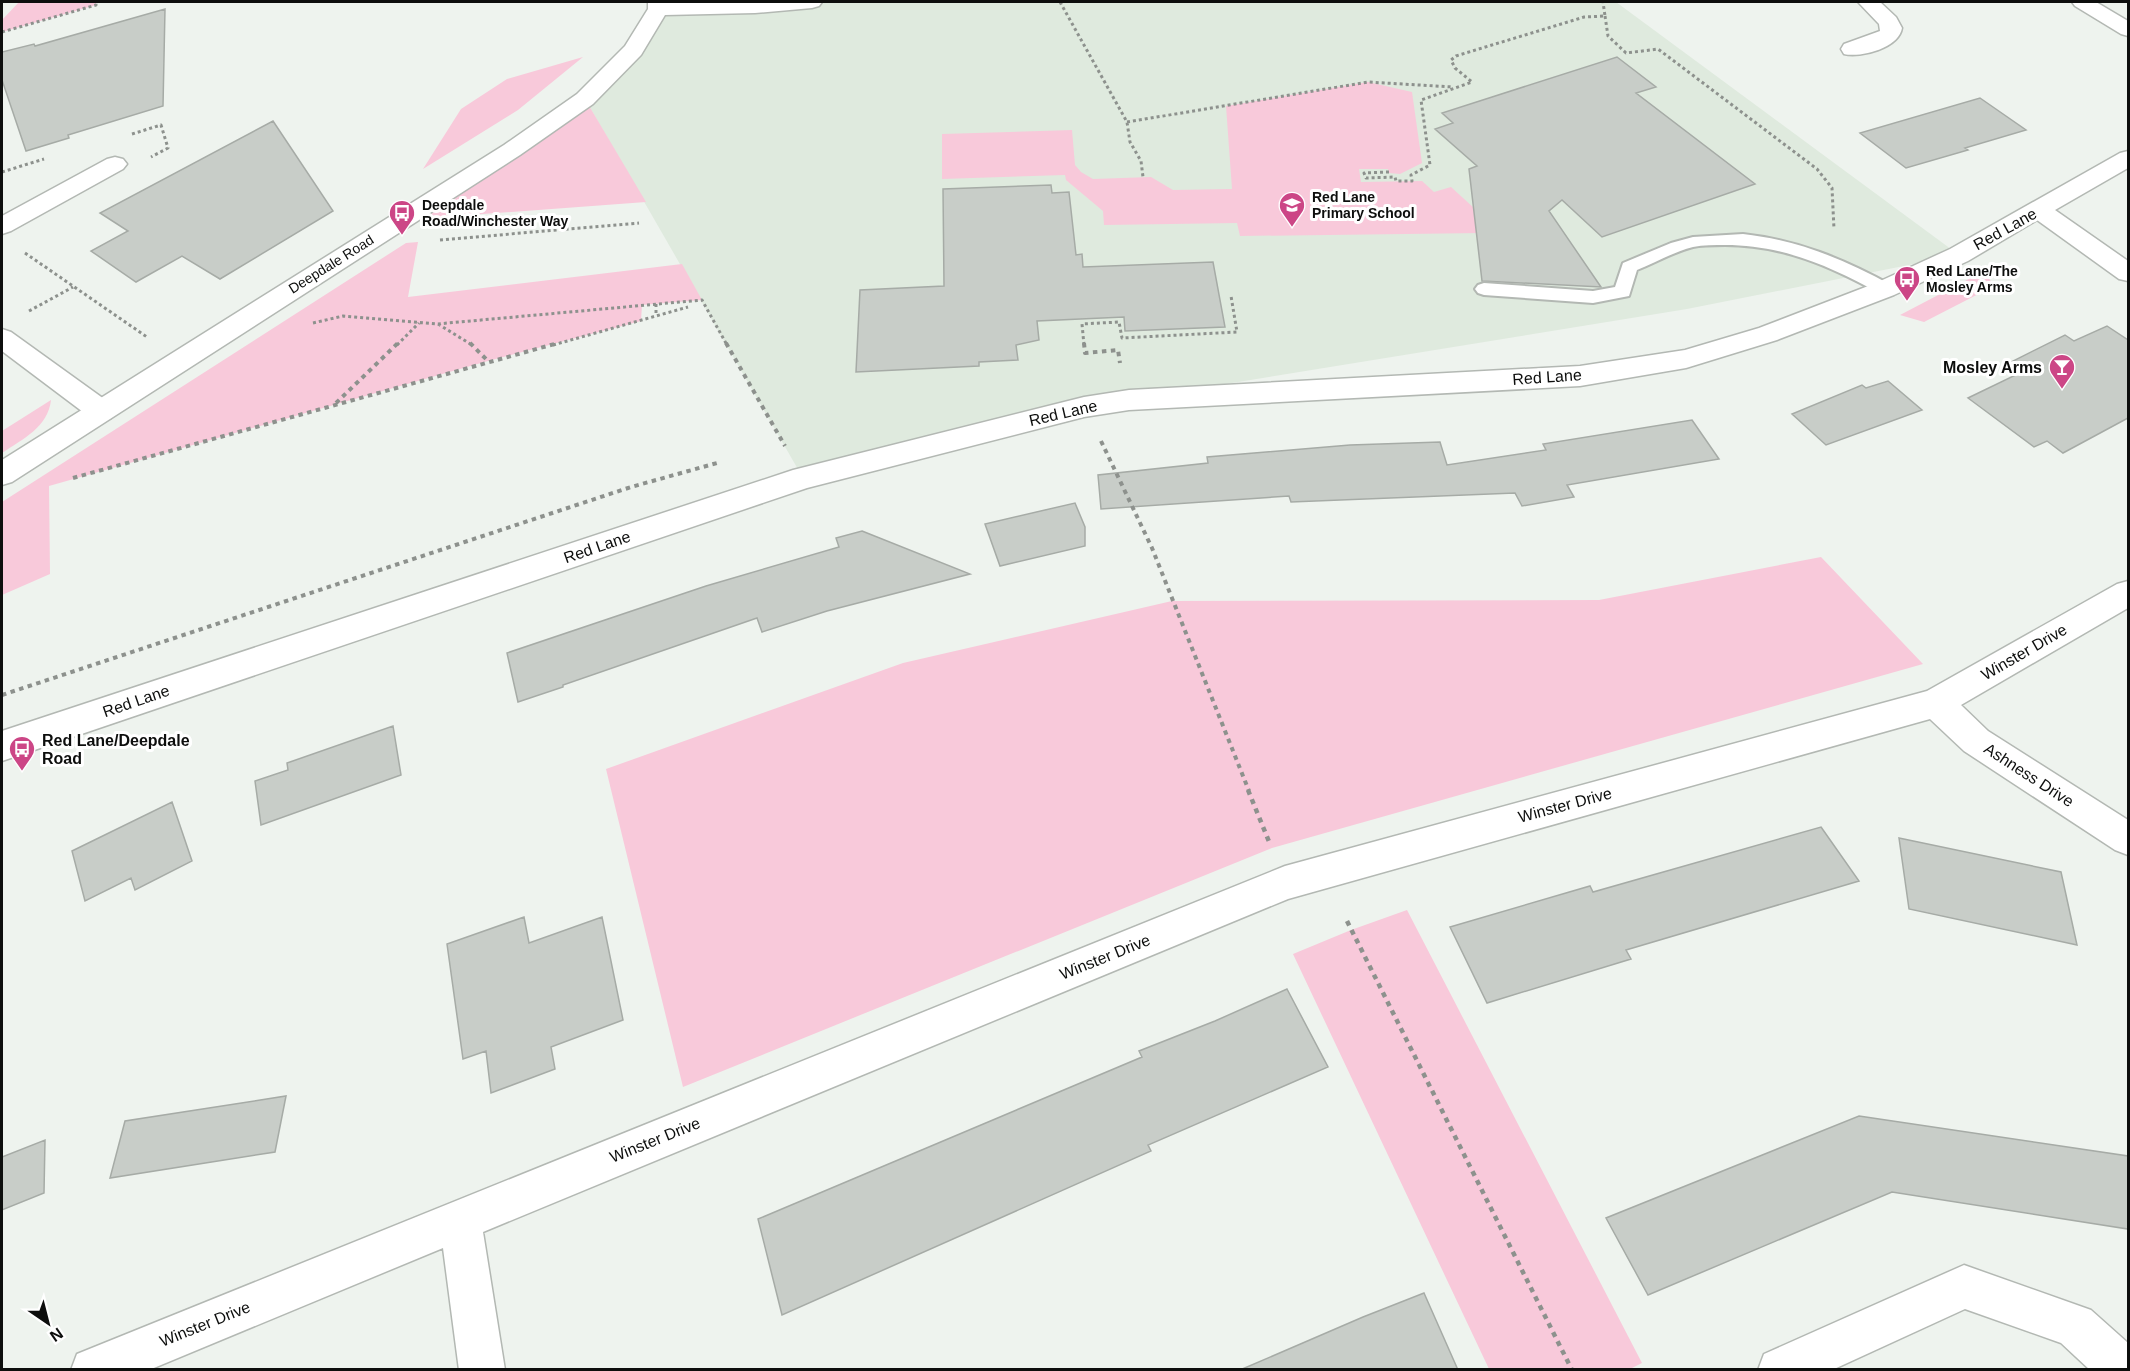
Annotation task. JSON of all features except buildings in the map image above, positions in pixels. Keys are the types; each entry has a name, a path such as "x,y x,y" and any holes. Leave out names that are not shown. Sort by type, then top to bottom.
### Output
{"street":[{"path":"658,5 755,7 812,2"},
{"path":"1868,2 1892,25 1889,38 1880,42 1845,44 1872,64"},
{"path":"2082,2 2128,30"},
{"name":"Deepdale Road","path":"2,474 512,150 585,99 633,50 658,5"},
{"name":"Red Lane","path":"2,746 803,478 1084,407 1129,400 1580,376 1686,359 1768,334 1885,289 1959,255 2128,158"},
{"path":"2,226 73,176 115,164"},
{"path":"2039,210 2128,273"},
{"path":"2,338 101,411"},
{"name":"Winster Drive","path":"93,1370 1285,883 1936,703 2128,593"},
{"name":"Ashness Drive","path":"1936,703 1976,741 2128,839"},
{"path":"460,1220 482,1370"},
{"path":"1780,1370 1964,1287 2075,1326 2125,1370"}],"lane":[{"path":"1484,290 1593,297 1623,292 1629,267 1694,242 1734,239 1778,244 1814,253 1836,262 1885,289"}],"path":[{"path":"2,33 96,5 96,2"},
{"path":"1060,2 1127,122 1130,142 1142,161 1143,177"},
{"path":"1603,2 1608,36 1626,52 1658,49 1817,169 1832,188 1836,262"},
{"path":"1389,172 1364,172 1365,178 1395,177 1396,181 1412,181 1411,175 1430,165 1421,100 1472,82 1455,68 1451,60 1456,56 1584,17 1605,16"},
{"path":"1127,122 1368,82 1456,87"},
{"path":"161,125 168,148"},
{"path":"430,241 639,223"},
{"path":"19,250 180,360"},
{"path":"22,315 73,287"},
{"path":"1129,400 1118,350 1085,352 1082,324 1119,322 1122,338 1237,332 1231,296"},
{"path":"259,309 299,326 343,316 437,324 702,300 784,445 773,448"},
{"path":"656,304 656,316"},
{"path":"65,480 688,307"},
{"path":"335,404 420,322"},
{"path":"437,324 461,335 476,346 488,361"},
{"path":"1084,407 1152,548 1285,883"},
{"path":"2,695 631,487 719,463"},
{"path":"1347,921 1572,1370"}],"shaded area":[{"path":"19,2 96,2 96,5 2,32 2,20"},
{"name":"Red Lane Primary School","path":"812,2 1616,2 1959,255 1687,309 1084,407 803,478 585,99 658,9 755,7"},
{"path":"583,57 518,110 423,169 461,109 507,79"},
{"path":"1368,82 1412,92 1422,163 1400,174 1389,173 1388,169 1359,169 1361,182 1422,181 1434,192 1451,187 1474,208 1483,233 1240,236 1237,223 1104,225 1103,211 1066,180 1065,175 942,179 942,134 1072,130 1075,165 1081,172 1093,179 1151,177 1173,190 1232,189 1226,106"},
{"path":"585,99 646,202 401,220"},
{"path":"418,242 408,297 682,264 702,300 642,305 641,321 488,361 49,486 50,574 2,595 2,502 406,243"},
{"path":"1984,271 1994,286 1924,322 1900,315"},
{"path":"51,400 40,425 2,453 2,431"},
{"path":"1821,557 1923,664 1272,848 683,1087 606,769 903,663 1172,601 1599,600"},
{"path":"1407,910 1642,1363 1628,1370 1489,1369 1293,954"}],"place":[{"name":"Red Lane Primary School","path":"1292,228"},
{"name":"Deepdale Road/Winchester Way","path":"402,236"},
{"name":"Red Lane/The Mosley Arms","path":"1907,302"},
{"name":"Mosley Arms","path":"2062,390"},
{"name":"Red Lane/Deepdale Road","path":"22,772"}]}
